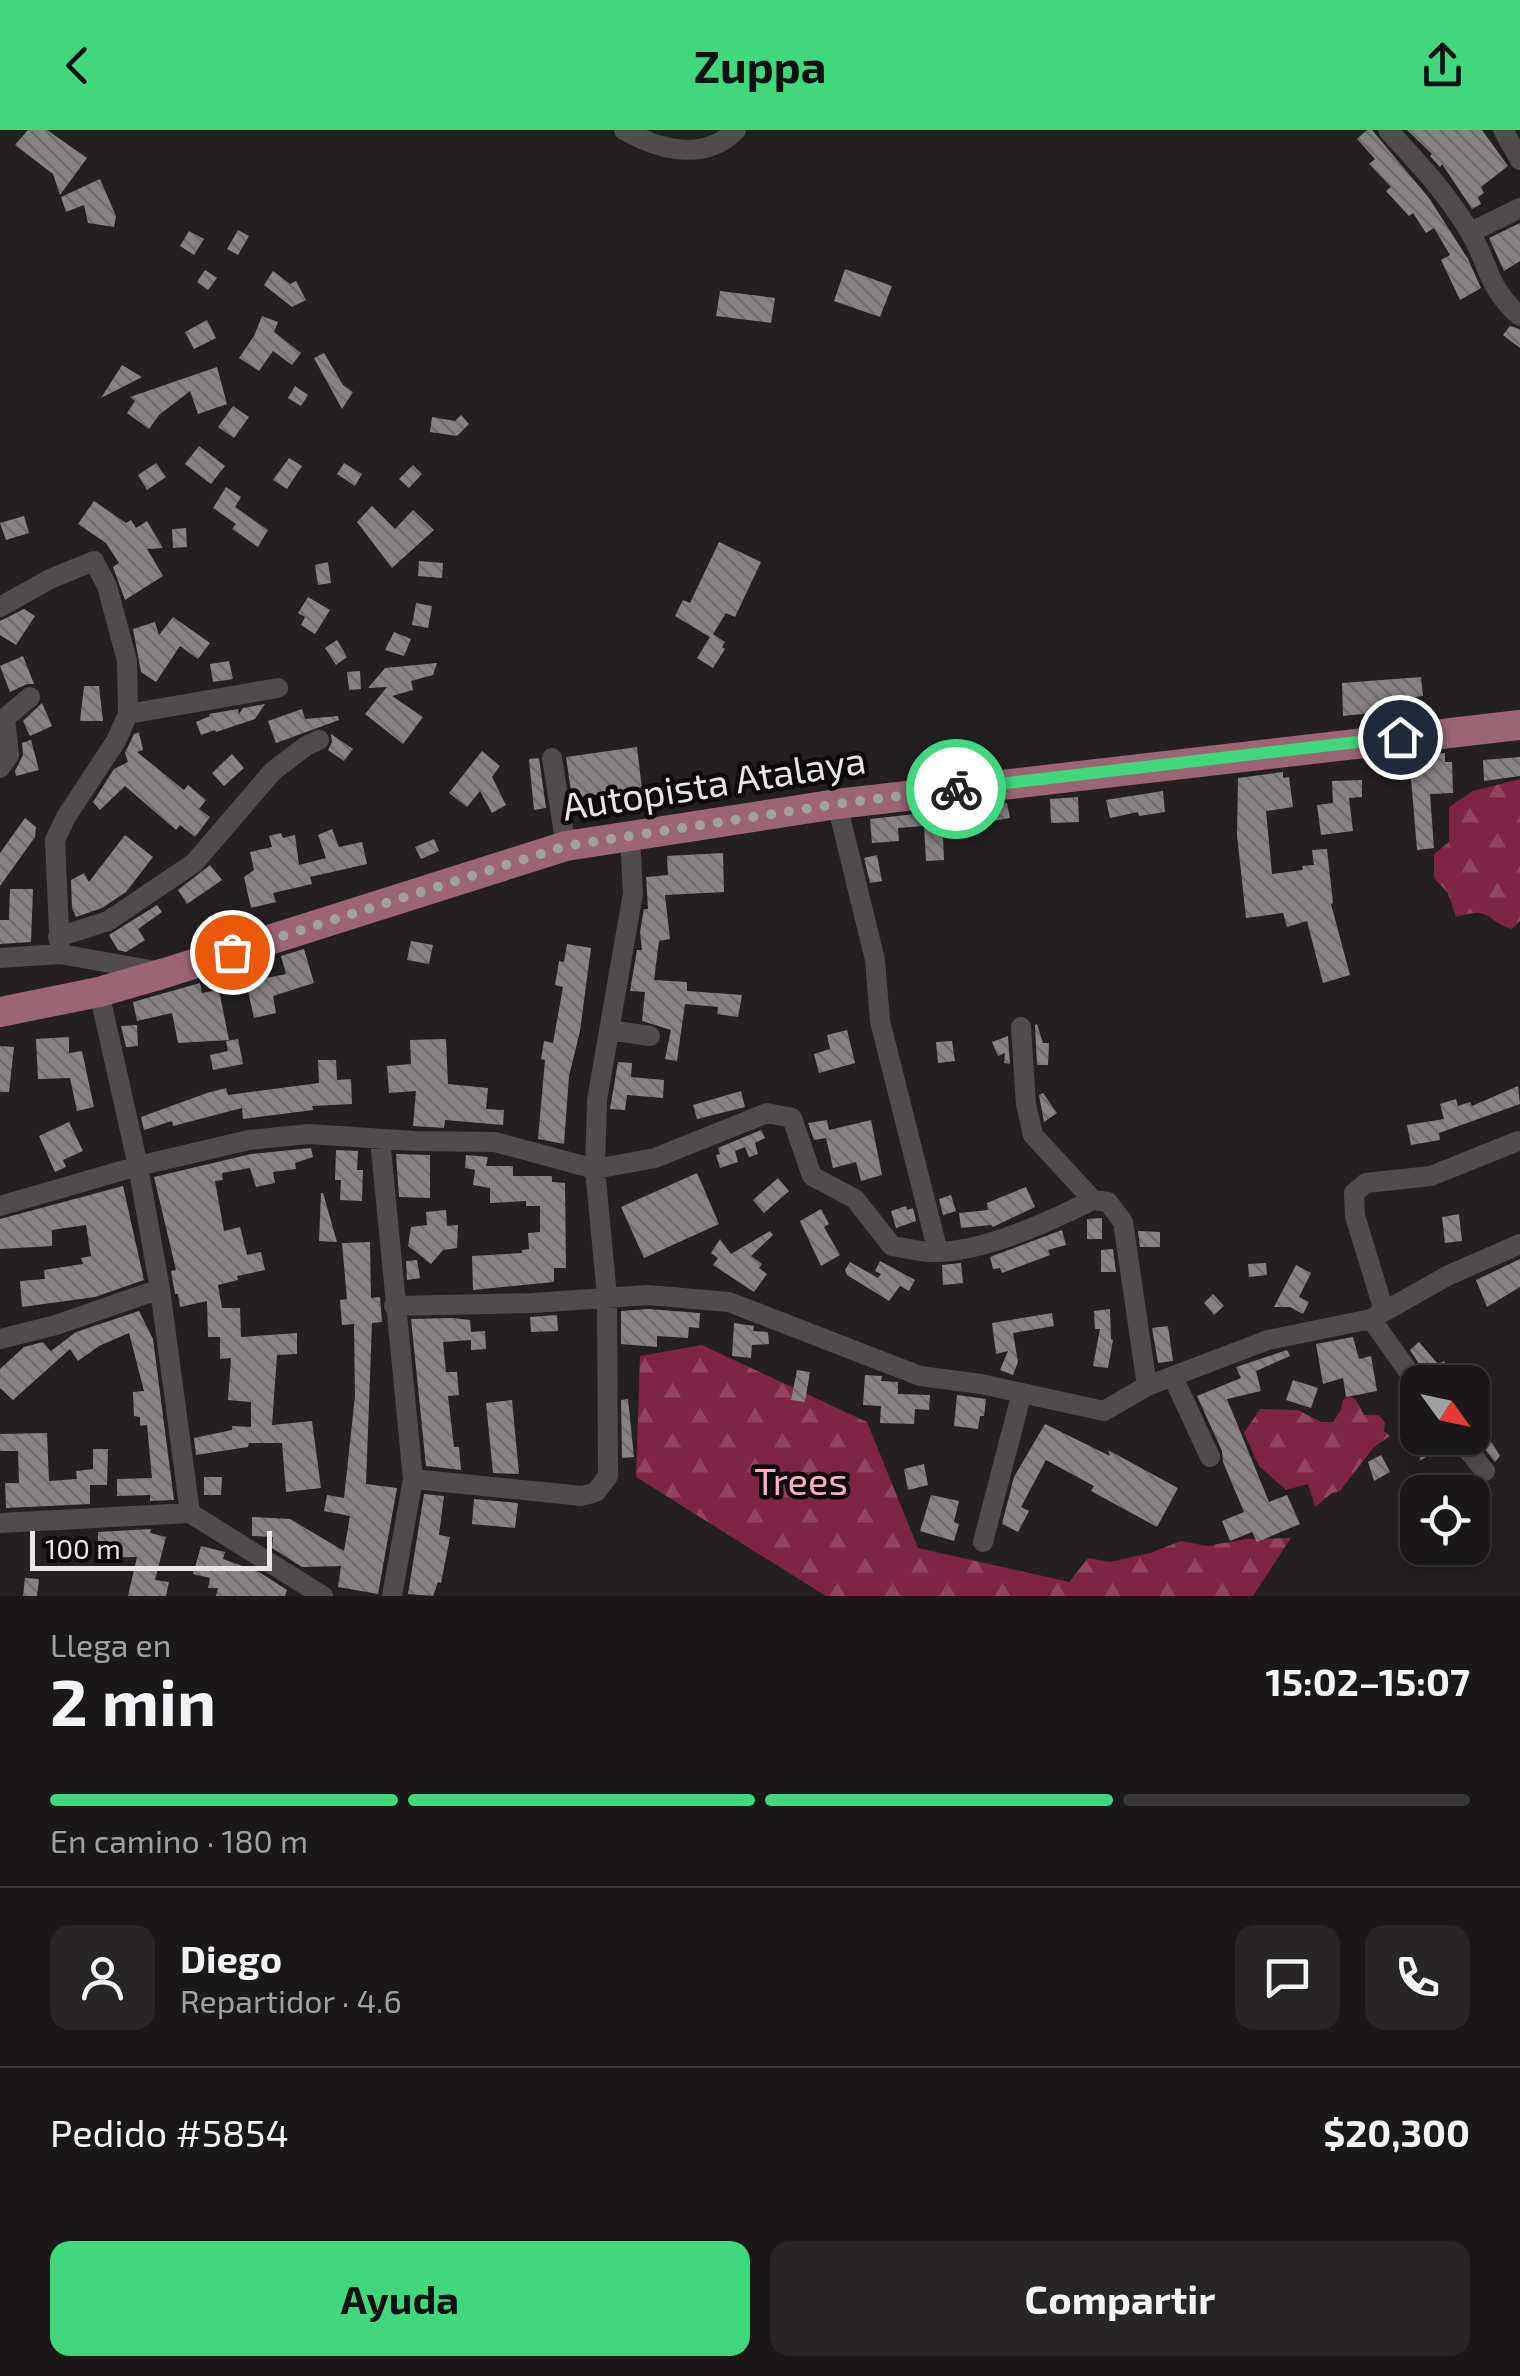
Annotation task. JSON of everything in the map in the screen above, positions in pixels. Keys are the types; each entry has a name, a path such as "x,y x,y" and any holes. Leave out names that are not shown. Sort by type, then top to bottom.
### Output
{"main road":[{"name":"Autopista Atalaya","path":"0,1012 100,992 566,846 837,804 1520,725"}],"street":[{"path":"624,130 644,141 689,152 725,141 736,130"},
{"path":"1388,130 1437,184 1470,232 1498,297 1520,316"},
{"path":"1510,133 1520,160"},
{"path":"1470,232 1520,208"},
{"path":"0,607 50,579 94,561 107,586 128,662 128,714 116,741 66,816 55,840 59,946"},
{"path":"128,714 278,688"},
{"path":"0,768 9,755 5,718 30,697"},
{"path":"0,958 59,946 108,921 194,863 273,772 319,740"},
{"path":"552,758 566,846"},
{"path":"837,804 874,960 880,1020 938,1252"},
{"path":"414,1480 582,1496 596,1492 608,1476 607,1296 595,1169 597,1100 633,893 630,836"},
{"path":"59,946 164,973"},
{"path":"100,992 160,1289 190,1514"},
{"path":"1020,1027 1026,1104 1033,1135 1092,1200"},
{"path":"609,1030 650,1036"},
{"path":"0,1206 209,1148 279,1137 310,1134 495,1142 595,1169 655,1158 766,1114 782,1114 792,1118 812,1176 855,1200 892,1246 938,1252 1047,1223 1092,1200 1108,1202 1123,1222 1147,1386"},
{"path":"380,1140 414,1480 392,1596"},
{"path":"1406,1365 1378,1315 1355,1216 1354,1193 1366,1183 1432,1176 1518,1140"},
{"path":"394,1306 533,1303 607,1296 684,1296 729,1302 920,1376 981,1384 1021,1396 1104,1411 1147,1386 1268,1340 1378,1315 1447,1276 1520,1244"},
{"path":"0,1339 56,1325 160,1289"},
{"path":"1173,1378 1210,1457"},
{"path":"983,1542 1021,1396"},
{"path":"1471,1455 1484,1471"},
{"path":"0,1524 190,1514 315,1595"}],"green space":[{"path":"1520,779 1520,921 1512,929 1483,914 1456,917 1448,893 1434,878 1434,854 1449,842 1449,807 1473,791"},
{"name":"Trees","path":"702,1345 867,1422 918,1548 1069,1582 1088,1558 1110,1562 1181,1541 1207,1546 1246,1539 1291,1538 1253,1596 826,1596 636,1477 640,1356"},
{"path":"1349,1396 1356,1400 1364,1415 1379,1415 1390,1436 1374,1447 1340,1491 1315,1507 1308,1484 1286,1490 1259,1466 1244,1433 1260,1409 1298,1410 1321,1422 1333,1422 1343,1400"}],"building":[{"path":"28,130 47,130 87,158 60,195 53,174 15,145"},
{"path":"1372,130 1429,198 1468,259 1481,288 1460,300 1441,260 1450,255 1434,228 1426,233 1413,213 1409,216 1386,191 1391,187 1369,164 1375,159 1357,139"},
{"path":"1407,130 1482,130 1508,166 1481,187 1481,204 1472,209 1442,164 1440,167"},
{"path":"100,179 116,216 114,227 88,223 84,205 66,212 61,197"},
{"path":"1520,223 1520,261 1504,271 1489,238"},
{"path":"238,230 249,236 238,255 227,249"},
{"path":"189,231 204,239 194,255 180,246"},
{"path":"845,269 892,286 880,317 834,301"},
{"path":"205,270 217,278 208,290 197,282"},
{"path":"273,271 290,284 296,281 306,300 292,307 264,285"},
{"path":"720,291 775,298 771,323 716,316"},
{"path":"262,316 278,322 274,332 301,353 292,365 273,351 259,371 239,358"},
{"path":"207,320 216,338 194,349 185,332"},
{"path":"1510,326 1520,329 1520,348 1503,335"},
{"path":"324,353 343,385 353,392 342,409 314,358"},
{"path":"122,365 142,377 101,398"},
{"path":"217,367 227,404 198,414 190,391 159,415 149,429 127,413 135,401 130,397"},
{"path":"295,386 308,395 301,406 288,398"},
{"path":"233,406 249,417 234,438 218,427"},
{"path":"461,415 469,424 457,436 430,432 432,417 455,421"},
{"path":"199,446 225,466 211,484 185,464"},
{"path":"289,458 302,466 287,489 273,480"},
{"path":"156,463 166,477 147,490 138,475"},
{"path":"344,463 362,474 355,486 337,474"},
{"path":"413,465 422,474 409,488 399,479"},
{"path":"226,487 241,497 235,507 268,530 258,547 232,529 236,524 213,508"},
{"path":"94,501 126,523 131,520 136,528 147,521 163,548 147,549 163,576 125,600 113,567 119,563 106,543 78,524"},
{"path":"372,506 395,529 413,510 434,530 392,568 357,522"},
{"path":"24,516 29,533 6,540 0,523"},
{"path":"186,528 187,547 173,548 172,529"},
{"path":"719,542 761,562 735,617 726,613 713,634 725,642 725,649 713,668 697,658 710,637 675,616 683,600 690,603"},
{"path":"419,561 443,563 442,578 418,576"},
{"path":"328,562 331,583 318,585 315,565"},
{"path":"308,597 330,610 315,634 301,625 305,617 298,613"},
{"path":"416,603 432,606 428,628 412,625"},
{"path":"24,609 35,616 16,645 0,635 0,621"},
{"path":"173,617 210,643 198,659 180,646 156,682 141,672 133,629 155,622 159,635"},
{"path":"394,632 411,639 404,656 385,650"},
{"path":"337,640 347,657 336,665 325,648"},
{"path":"23,656 34,684 10,692 0,666"},
{"path":"229,661 233,679 213,682 210,664"},
{"path":"437,663 433,675 411,681 413,690 392,696 423,717 403,744 365,714 387,687 368,688 385,668"},
{"path":"360,671 361,689 349,690 347,672"},
{"path":"1421,677 1423,696 1401,699 1402,710 1343,716 1342,683"},
{"path":"84,686 99,686 103,721 80,721"},
{"path":"42,703 52,726 30,736 23,721"},
{"path":"265,704 255,719 216,732 201,735 196,722 209,714 238,709 239,714 243,708"},
{"path":"302,709 305,719 338,716 339,720 276,743 268,721"},
{"path":"139,732 143,750 137,752 184,790 188,785 206,800 199,809 210,817 195,837 180,825 176,830 125,786 100,810 93,802 114,769 128,762 125,753 134,734"},
{"path":"331,734 353,749 344,761 328,750"},
{"path":"31,740 39,770 16,776 23,755 22,743"},
{"path":"637,747 642,789 572,798 566,757"},
{"path":"482,751 500,766 492,777 506,805 492,813 480,791 467,807 449,793"},
{"path":"1445,753 1445,762 1452,762 1453,793 1430,794 1434,848 1417,850 1410,766 1429,766 1429,754"},
{"path":"232,754 244,768 224,786 212,773"},
{"path":"1520,757 1520,776 1484,781 1483,760"},
{"path":"539,758 546,808 534,810 529,759"},
{"path":"1283,772 1283,778 1289,777 1293,807 1266,811 1272,874 1314,865 1312,850 1327,849 1331,904 1350,975 1323,983 1307,921 1287,927 1283,913 1246,918 1237,835 1238,778"},
{"path":"1362,780 1362,797 1349,798 1353,831 1321,835 1317,805 1333,803 1332,781"},
{"path":"1163,791 1165,812 1110,818 1106,800"},
{"path":"1078,797 1079,822 1051,823 1050,799"},
{"path":"1007,803 1010,818 992,821 989,805"},
{"path":"942,811 944,860 926,861 924,826 898,828 899,841 872,843 870,819"},
{"path":"25,818 36,827 35,837 0,886 0,853"},
{"path":"332,829 339,847 362,842 367,864 310,877 312,884 273,893 276,902 251,908 244,877 254,870 250,852 272,847 269,836 281,833 283,838 295,835 299,865 326,858 318,835"},
{"path":"125,835 153,857 126,892 102,908 76,917 71,880 84,873 89,882"},
{"path":"434,839 439,851 421,859 415,847"},
{"path":"723,853 724,892 665,895 670,939 659,941 654,980 687,982 687,991 742,995 738,1017 717,1014 718,1007 685,1004 677,1061 665,1059 671,1030 642,1021 645,992 630,991 637,950 642,950 644,909 648,909 646,877 668,875 667,856"},
{"path":"877,855 882,881 870,883 864,858"},
{"path":"210,865 222,880 187,904 178,890"},
{"path":"10,889 33,889 31,942 0,944 0,920 9,920"},
{"path":"157,905 162,912 138,929 145,940 126,952 118,950 109,935"},
{"path":"411,941 433,945 429,964 407,960"},
{"path":"567,944 591,948 580,1031 569,1076 564,1144 538,1139 545,1060 541,1059 544,1041 553,1043 563,987 555,985"},
{"path":"304,949 314,983 273,996 276,1013 254,1018 246,982 286,974 281,956"},
{"path":"200,983 202,993 219,990 229,1040 178,1043 172,1013 137,1021 133,1002"},
{"path":"1037,1024 1043,1043 1049,1043 1048,1065 1037,1065"},
{"path":"137,1025 138,1046 126,1047 121,1026"},
{"path":"847,1030 855,1063 819,1073 814,1054 830,1049 827,1035"},
{"path":"1008,1036 1010,1064 1004,1063 1005,1053 998,1056 992,1042"},
{"path":"69,1037 69,1053 82,1051 94,1107 77,1111 70,1078 38,1079 36,1039"},
{"path":"238,1039 243,1064 213,1070 210,1055 228,1051 226,1041"},
{"path":"446,1039 448,1084 488,1088 486,1109 504,1110 503,1125 445,1120 444,1128 413,1126 416,1091 389,1093 387,1066 411,1064 410,1040"},
{"path":"952,1041 955,1061 938,1063 936,1042"},
{"path":"0,1046 14,1047 9,1092 0,1092"},
{"path":"318,1060 336,1060 337,1080 351,1079 352,1104 312,1106 313,1110 243,1119 242,1108 144,1130 141,1117 207,1093 226,1088 228,1095 319,1083"},
{"path":"618,1062 632,1063 631,1077 664,1080 663,1098 627,1095 625,1110 610,1109"},
{"path":"1518,1086 1520,1104 1439,1133 1440,1140 1411,1145 1407,1125 1444,1119 1440,1104 1456,1099 1458,1106 1470,1102 1472,1106"},
{"path":"741,1091 745,1107 697,1119 693,1105"},
{"path":"1043,1093 1057,1113 1044,1122 1039,1095"},
{"path":"827,1120 829,1130 871,1120 882,1175 861,1181 856,1162 833,1168 826,1138 814,1140 808,1123"},
{"path":"69,1122 83,1151 63,1160 66,1167 55,1172 39,1136"},
{"path":"761,1130 765,1138 755,1143 758,1154 749,1157 745,1147 735,1151 738,1162 720,1168 718,1148"},
{"path":"311,1148 313,1157 295,1163 296,1169 273,1172 275,1183 256,1187 250,1168 222,1173 223,1180 215,1181 224,1231 240,1227 247,1255 261,1252 265,1270 218,1285 222,1308 240,1308 241,1337 297,1333 297,1354 277,1355 272,1425 312,1421 321,1488 286,1492 282,1443 249,1443 248,1447 196,1455 194,1438 232,1430 232,1426 251,1427 251,1402 228,1400 231,1358 220,1359 220,1337 208,1337 207,1301 180,1307 171,1271 176,1270 154,1177 251,1154"},
{"path":"336,1150 358,1151 357,1170 363,1170 362,1201 340,1200 341,1180 335,1180"},
{"path":"396,1154 430,1155 430,1198 399,1197"},
{"path":"466,1155 488,1157 486,1166 513,1166 513,1176 552,1176 552,1182 565,1183 566,1268 554,1268 554,1282 473,1290 472,1256 522,1253 529,1249 528,1233 540,1232 540,1206 526,1206 526,1201 490,1203 490,1188 473,1185 475,1170 465,1168"},
{"path":"697,1173 719,1224 644,1258 621,1207"},
{"path":"778,1178 789,1191 764,1213 753,1200"},
{"path":"123,1186 144,1280 95,1297 22,1307 20,1281 45,1279 44,1270 83,1264 81,1258 91,1256 86,1225 52,1230 52,1246 0,1249 0,1219"},
{"path":"1026,1187 1035,1207 993,1227 961,1228 959,1213 988,1210 987,1203"},
{"path":"323,1193 337,1242 319,1241"},
{"path":"951,1195 956,1211 943,1215 939,1199"},
{"path":"906,1206 907,1210 913,1208 916,1221 896,1228 891,1211"},
{"path":"821,1209 829,1224 824,1227 840,1255 821,1266 800,1221"},
{"path":"446,1210 447,1226 458,1225 457,1248 443,1250 431,1264 408,1246 411,1227 427,1225 426,1212"},
{"path":"1459,1214 1462,1241 1445,1243 1442,1217"},
{"path":"1102,1218 1102,1239 1087,1239 1087,1219"},
{"path":"1062,1230 1066,1245 1048,1250 1050,1255 1002,1273 1000,1268 993,1269 990,1257"},
{"path":"770,1231 773,1235 751,1256 767,1274 754,1292 713,1265 718,1258 711,1253 720,1239 731,1254"},
{"path":"1138,1231 1160,1232 1160,1247 1140,1247"},
{"path":"370,1242 371,1298 380,1297 382,1322 372,1323 366,1484 397,1488 378,1594 338,1587 341,1566 302,1567 272,1548 273,1537 252,1536 252,1517 290,1519 344,1551 350,1516 324,1511 327,1495 344,1498 355,1396 354,1324 342,1325 340,1300 347,1299 342,1243"},
{"path":"1113,1249 1116,1272 1101,1272 1101,1250"},
{"path":"1520,1259 1520,1287 1487,1307 1476,1280"},
{"path":"417,1260 420,1278 407,1280 406,1261"},
{"path":"880,1261 915,1280 909,1291 900,1286 889,1301 845,1270 850,1262 878,1278 881,1274 875,1271"},
{"path":"961,1263 963,1283 943,1285 942,1265"},
{"path":"1266,1263 1267,1275 1249,1277 1248,1264"},
{"path":"1296,1265 1311,1273 1299,1297 1309,1302 1303,1314 1290,1307 1274,1307"},
{"path":"1213,1294 1224,1306 1214,1315 1204,1303"},
{"path":"1110,1309 1113,1340 1108,1368 1093,1366 1100,1329 1095,1329 1094,1311"},
{"path":"139,1311 153,1339 174,1500 150,1501 150,1495 117,1496 117,1479 152,1478 147,1425 140,1426 140,1417 134,1416 133,1392 144,1391 129,1333 99,1346 78,1361 70,1349 13,1400 0,1388 0,1369 24,1347 43,1342 51,1351 76,1332"},
{"path":"621,1311 700,1313 699,1328 689,1327 688,1338 657,1336 657,1347 621,1344"},
{"path":"1052,1313 1054,1326 1013,1333 1018,1362 1013,1375 1000,1370 1008,1351 996,1354 992,1323"},
{"path":"557,1315 558,1331 531,1332 530,1317"},
{"path":"411,1319 470,1320 471,1332 485,1331 486,1349 471,1350 471,1340 443,1342 446,1372 457,1372 459,1395 448,1396 461,1470 426,1466"},
{"path":"734,1323 768,1332 769,1344 752,1345 751,1358 732,1356"},
{"path":"1168,1326 1173,1361 1158,1363 1152,1328"},
{"path":"1353,1337 1359,1359 1371,1356 1377,1391 1346,1397 1343,1378 1323,1384 1316,1344"},
{"path":"1419,1342 1438,1364 1444,1361 1446,1365 1420,1365 1410,1350"},
{"path":"1287,1350 1290,1356 1256,1371 1261,1391 1227,1399 1269,1502 1287,1495 1300,1524 1257,1542 1252,1532 1230,1541 1222,1521 1244,1512 1197,1396 1241,1378 1236,1367"},
{"path":"797,1370 810,1372 805,1402 791,1400"},
{"path":"865,1375 898,1382 898,1394 930,1395 929,1410 915,1409 914,1424 880,1423 881,1406 863,1405"},
{"path":"1293,1380 1318,1388 1311,1408 1286,1400"},
{"path":"957,1395 986,1399 978,1429 954,1426"},
{"path":"628,1399 634,1457 622,1458 621,1400"},
{"path":"512,1400 519,1474 493,1473 486,1403"},
{"path":"1045,1424 1110,1456 1108,1450 1178,1488 1157,1527 1091,1491 1094,1486 1046,1460 1021,1507 1029,1511 1018,1532 1002,1524 1014,1477"},
{"path":"47,1433 49,1481 77,1479 76,1471 93,1469 93,1449 108,1449 107,1485 90,1485 90,1504 6,1508 5,1483 19,1483 18,1451 0,1451 0,1434"},
{"path":"1490,1440 1500,1456 1495,1462 1489,1455"},
{"path":"1381,1455 1390,1472 1374,1481 1368,1462"},
{"path":"924,1464 928,1485 908,1490 904,1469"},
{"path":"204,1477 222,1477 221,1495 204,1495"},
{"path":"424,1494 444,1496 439,1535 450,1537 441,1583 438,1582 433,1596 408,1594"},
{"path":"931,1495 959,1501 954,1541 920,1531"},
{"path":"474,1499 518,1503 515,1528 472,1524"},
{"path":"151,1529 150,1533 166,1537 155,1580 169,1582 166,1596 128,1596 137,1557 98,1558 98,1532"},
{"path":"201,1546 225,1552 223,1559 259,1572 287,1590 285,1596 216,1596 218,1588 208,1588 210,1578 193,1574"},
{"path":"25,1578 39,1579 37,1596 23,1596"}],"way so far":[{"path":"232,952 566,846 956,789"}],"route":[{"path":"956,789 1400,737"}]}
